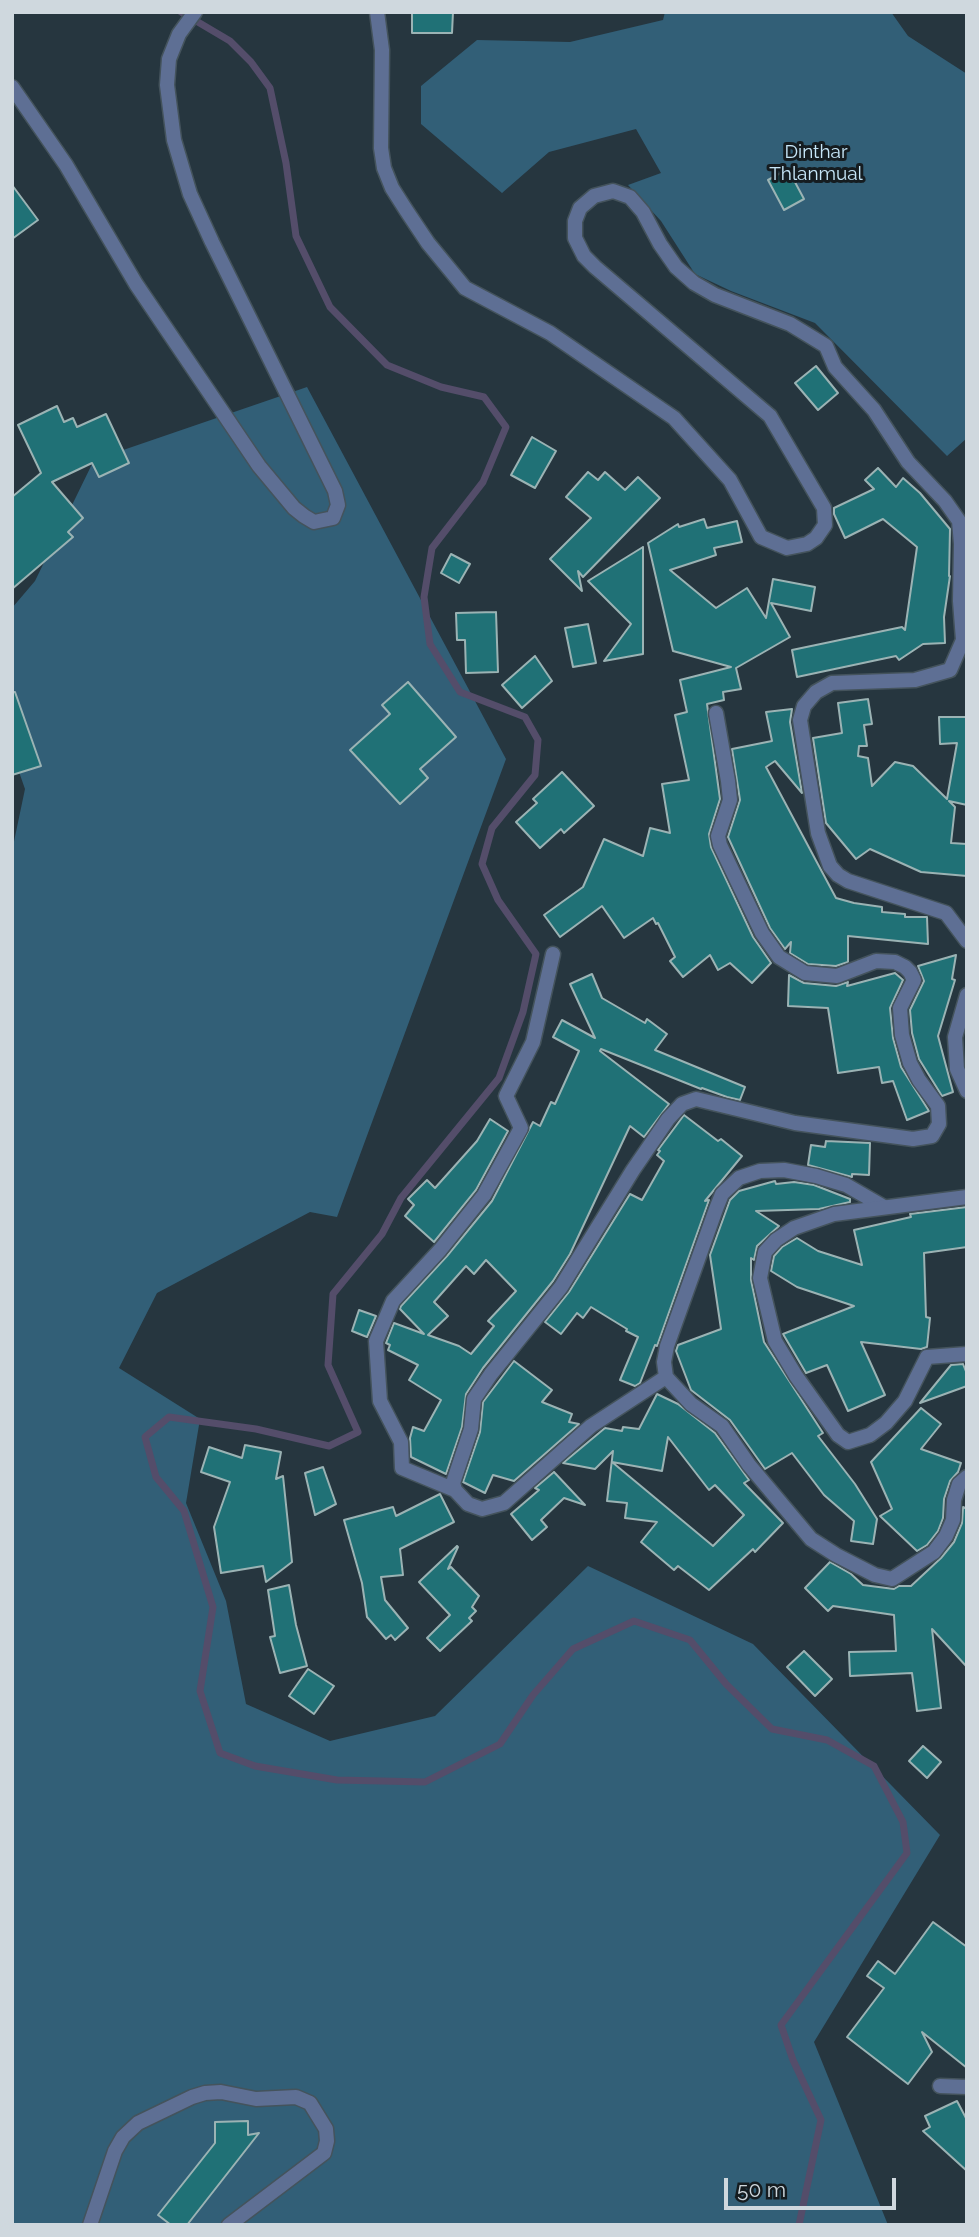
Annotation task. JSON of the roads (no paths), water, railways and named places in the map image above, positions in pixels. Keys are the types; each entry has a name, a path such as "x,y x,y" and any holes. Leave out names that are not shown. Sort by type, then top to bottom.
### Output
{"street":[{"path":"12,87 66,165 136,284 259,466 304,516 314,522 333,518 338,505 335,491 190,194 174,140 167,85 169,59 179,34 195,12"},
{"path":"377,12 382,50 381,148 384,168 392,188 428,243 465,288 550,332 674,418 730,480 761,537 787,548 807,544 816,538 825,525 824,508 770,416 595,267 584,256 575,239 575,221 580,208 594,196 613,191 630,197 643,212 676,267 694,283 715,295 790,324 826,346 835,367 874,410 908,462 959,521 963,640 950,670 915,680 832,683 816,692 804,706 800,720 818,833 830,866 848,881 946,913 967,941"},
{"path":"666,1377 591,1426 504,1503 482,1509 467,1504 455,1490 453,1483 471,1429 474,1399 561,1287 633,1170 668,1119 682,1104 696,1099 795,1123 913,1139 932,1136 939,1124 938,1106 910,1063 902,1035 900,1008 914,980 910,972 895,962 876,961 836,976 806,973 779,957 762,933 718,836 730,800 716,713"},
{"path":"455,1490 402,1468 401,1441 380,1401 376,1341 393,1301 440,1250 484,1195 521,1128 506,1096 533,1042 553,954"},
{"path":"967,995 955,1037 957,1069 967,1091"},
{"path":"884,1207 846,1185 816,1176 784,1170 760,1171 738,1178 722,1194 716,1209 667,1346 664,1362 666,1377 691,1404 722,1426 749,1465 811,1539 875,1575 892,1579 934,1552 946,1536 953,1520 954,1500 959,1484 967,1477"},
{"path":"967,1197 834,1214 793,1228 765,1252 760,1278 775,1341 838,1435 848,1442 870,1435 886,1423 905,1401 926,1357 967,1354"},
{"path":"940,2086 967,2087"},
{"path":"90,2225 115,2151 122,2137 138,2123 205,2093 221,2092 256,2099 296,2097 310,2103 326,2129 324,2153 229,2225"}],"waterway":[{"path":"181,12 230,41 251,62 270,88 286,163 296,236 330,307 387,365 441,387 484,397 506,427 483,482 432,548 424,597 430,644 460,692 525,717 538,740 535,775 492,828 482,864 498,900 536,954 523,1012 499,1078 401,1198 382,1234 333,1294 328,1365 358,1432 329,1446 256,1429 169,1417 145,1437 156,1477 184,1511 213,1607 200,1691 220,1753 255,1766 337,1780 425,1782 500,1744 533,1695 573,1649 634,1621 690,1640 726,1684 772,1729 827,1740 874,1766 903,1822 907,1853 781,2025 793,2060 821,2120 799,2225"}],"park label":[{"name":"Dinthar Thlanmual","path":"816,163"}]}
